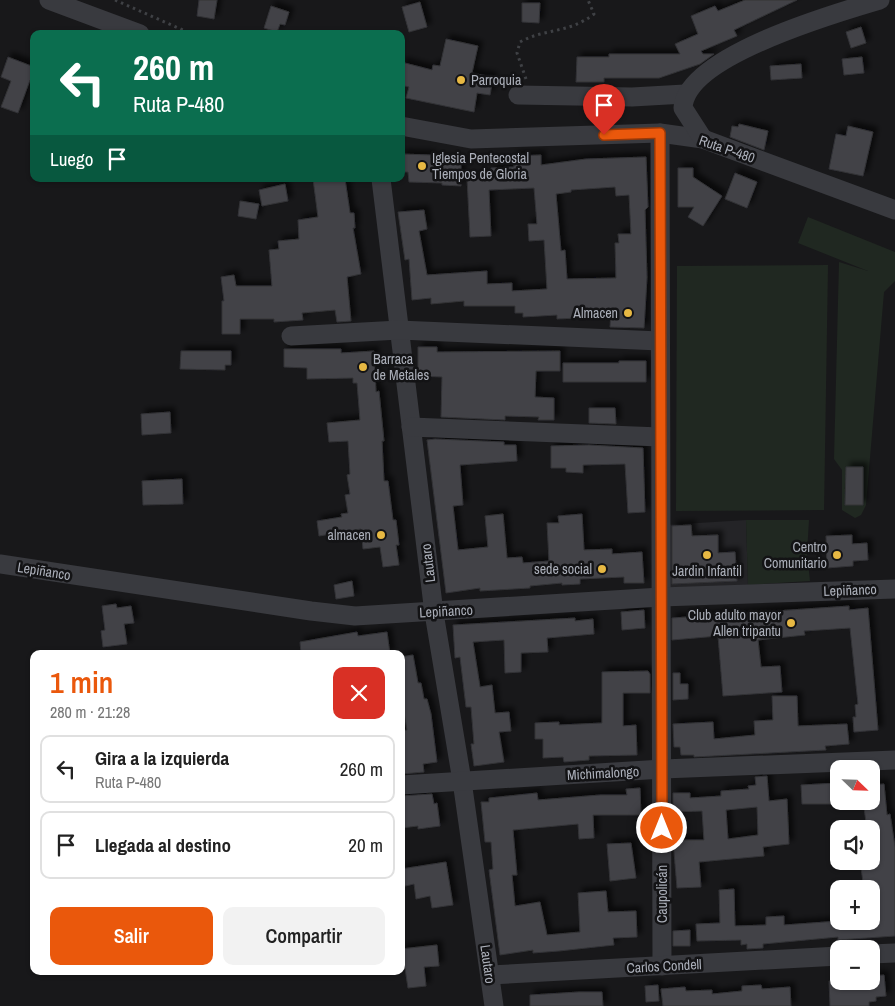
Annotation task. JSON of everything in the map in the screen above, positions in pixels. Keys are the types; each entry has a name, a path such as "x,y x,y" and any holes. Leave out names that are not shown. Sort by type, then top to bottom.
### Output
{"street":[{"path":"49,0 129,30"},
{"path":"525,95 632,97 685,94 730,56 778,33 880,0"},
{"path":"685,94 683,108 704,139"},
{"name":"Ruta P-480","path":"405,127 472,139 660,133 704,139 895,210"},
{"name":"Caupolicán","path":"660,133 662,966"},
{"name":"Lautaro","path":"381,182 434,612 462,781 494,1006"},
{"path":"291,336 399,330 660,341"},
{"path":"411,427 660,437"},
{"name":"Lepiñanco","path":"0,564 355,616 661,597 895,589"},
{"name":"Michimalongo","path":"405,785 663,769 895,760"},
{"path":"880,954 895,953"},
{"name":"Carlos Condell","path":"490,975 830,957"}],"path":[{"path":"115,0 183,30"},
{"path":"525,95 517,53 520,42 529,37 563,30 580,24 594,14 588,0"}],"shaded area":[{"path":"808,217 895,252 895,281 884,292 866,505 861,515 855,518 842,510 842,470 834,459 839,262 868,271 798,243"},
{"path":"828,265 824,510 676,511 677,266"},
{"name":"Jardin Infantil","path":"746,520 748,585 666,590 666,525"},
{"path":"746,520 809,520 807,553 810,581 748,585"}],"building":[{"path":"199,0 217,0 214,19 197,16"},
{"path":"745,0 797,0 734,30 737,36 701,51 703,54 714,54 700,64 659,78 604,78 604,82 576,82 577,57 609,57 609,54 680,54 675,44 698,34 691,16 715,6 718,11"},
{"path":"420,2 427,27 409,32 402,7"},
{"path":"522,3 540,3 539,23 522,22"},
{"path":"271,6 289,12 285,25 280,24 278,30 264,28"},
{"path":"861,27 866,43 851,48 846,32"},
{"path":"446,39 478,46 472,73 493,77 490,95 477,93 474,112 406,98 409,87 405,86 405,63 432,70 433,65 440,66"},
{"path":"8,57 30,65 30,80 18,113 1,107 11,81 1,77"},
{"path":"862,57 864,73 844,75 842,59"},
{"path":"801,64 802,78 771,80 770,66"},
{"path":"739,124 768,131 764,150 730,137 732,126 738,127"},
{"path":"848,126 873,132 863,176 829,169 836,134 846,136"},
{"path":"405,154 431,155 431,158 461,161 461,186 442,185 442,183 409,182 408,172 405,172"},
{"path":"541,155 541,165 586,159 646,157 648,207 645,210 647,277 644,328 610,327 611,311 579,312 579,318 557,319 557,315 523,317 523,313 515,313 515,306 464,306 464,301 431,304 431,298 412,300 409,259 405,260 398,212 424,210 427,229 419,231 427,275 487,271 487,284 512,283 512,291 547,289 544,240 529,241 528,224 537,224 534,188 489,190 491,236 470,237 467,178 491,176 491,168 514,167 513,156","holes":["615,187 616,196 629,195 631,234 618,234 619,243 615,243 616,278 567,279 565,250 561,251 556,194 571,192 571,190"]},
{"path":"678,168 693,168 693,177 722,196 703,226 688,217 694,207 678,207"},
{"path":"735,173 757,182 747,208 725,199"},
{"path":"313,182 345,182 350,213 354,213 355,228 353,228 361,274 347,277 351,321 337,322 335,310 302,313 303,320 274,322 274,319 240,319 240,334 222,334 222,301 224,301 221,277 234,275 236,286 272,286 269,250 279,249 278,241 299,239 298,220 318,217"},
{"path":"285,184 288,201 262,206 259,190"},
{"path":"240,201 259,204 256,219 238,216"},
{"path":"418,347 437,347 437,352 560,351 560,371 536,371 535,397 554,398 554,420 538,420 539,417 505,416 505,420 441,417 442,377 418,376"},
{"path":"284,349 341,349 341,353 374,351 376,392 379,391 384,441 382,441 384,481 388,481 393,520 396,520 399,545 396,545 399,565 383,567 380,547 363,549 361,529 319,536 317,521 342,517 341,514 348,513 345,495 350,494 347,475 350,474 348,441 329,442 327,423 360,420 357,383 353,383 353,378 307,379 307,368 284,367"},
{"path":"181,351 231,351 231,365 225,365 225,370 180,369"},
{"path":"619,361 646,361 646,382 563,382 563,363 619,363"},
{"path":"589,408 615,408 616,424 589,423"},
{"path":"170,412 171,433 142,435 141,414"},
{"path":"427,440 504,442 504,445 516,445 517,461 460,465 463,505 453,506 458,550 488,547 485,516 503,514 507,558 522,557 523,563 549,561 547,523 559,523 558,516 582,514 584,550 612,549 612,554 642,552 644,583 624,583 624,577 580,579 580,584 562,585 562,583 530,586 530,588 480,591 480,588 446,593"},
{"path":"589,445 643,448 645,512 628,513 625,464 583,465 583,473 566,472 566,468 551,468 551,446"},
{"path":"846,467 863,467 863,505 845,505"},
{"path":"182,479 183,504 143,505 142,481"},
{"path":"691,525 692,536 718,535 718,553 735,552 737,581 672,584 672,526"},
{"name":"Centro Comunitario","path":"852,535 852,544 867,543 868,560 853,561 853,566 827,568 826,536"},
{"path":"352,581 354,596 336,599 334,585"},
{"path":"116,604 117,608 131,606 134,623 124,624 127,644 103,647 101,631 105,630 102,606"},
{"path":"849,606 849,610 868,608 878,730 854,732 853,717 856,717 855,705 858,704 850,628 804,631 805,635 758,640 761,667 780,666 782,692 723,696 718,636 672,640 672,618"},
{"path":"644,610 645,628 622,630 621,612"},
{"path":"575,618 575,621 593,619 594,634 547,638 548,652 521,653 521,672 505,673 504,640 473,642 480,687 492,685 495,713 509,712 511,731 499,732 504,762 474,766 471,744 474,744 471,707 466,707 460,657 455,658 453,625"},
{"path":"357,632 358,636 387,632 389,650 301,650 300,642"},
{"path":"413,655 418,683 421,683 424,699 427,699 431,714 437,762 423,764 424,772 405,774 405,730 407,730 405,718 405,656"},
{"path":"648,671 650,674 650,693 623,693 623,726 636,725 637,755 589,756 589,760 564,762 563,757 543,758 543,739 535,739 535,723 559,722 559,725 602,723 602,672"},
{"path":"673,673 680,673 680,684 688,684 688,699 673,700"},
{"path":"772,696 797,696 798,726 847,724 849,744 825,746 826,750 694,757 694,755 681,755 680,747 674,747 673,724 713,722 714,739 755,735 754,721 773,720"},
{"path":"767,776 769,801 787,799 789,844 763,847 764,856 699,862 701,887 677,888 673,840 704,840 702,811 673,812 673,793 690,793 690,798 721,796 721,791 749,789 748,786 756,785 755,777","holes":["757,807 758,835 728,839 726,810"]},
{"path":"830,783 830,804 802,804 801,785"},
{"path":"880,784 884,784 887,815 890,814 895,847 895,936 838,940 838,937 763,944 763,948 747,949 747,944 741,945 741,940 697,941 696,924 720,923 719,890 734,889 735,926 766,925 766,917 784,916 784,925 830,922 830,930 880,930 880,880 863,880 861,870 880,870 880,820 866,820 864,810 880,810"},
{"path":"640,788 641,815 593,815 594,838 579,839 578,824 513,830 517,875 512,875 515,906 540,902 547,935 580,932 578,893 606,891 608,912 636,911 637,937 613,938 614,945 533,953 533,950 500,955 489,870 493,869 491,842 485,842 481,802 489,802 489,798 537,793 538,800 600,795 627,795 626,789"},
{"path":"432,794 434,804 437,803 440,826 418,829 418,826 405,828 405,796"},
{"path":"631,843 636,878 610,881 607,844"},
{"path":"446,862 453,905 432,908 430,896 416,899 414,884 405,886 405,868"},
{"path":"690,930 690,946 673,946 673,931"},
{"path":"437,945 439,966 424,967 426,986 408,988 405,949"},
{"path":"880,975 884,975 886,996 876,997 876,1001 869,1002 869,1006 830,1006 829,981 830,990 880,990"},
{"path":"658,985 659,1001 646,1002 645,986"},
{"path":"761,985 762,989 790,987 791,1006 663,1006 661,989 685,987 686,991 712,990 712,994 742,991 742,986"},
{"path":"602,992 603,1006 530,1006 530,995"}],"place":[{"name":"Parroquia","path":"461,80"},
{"name":"Iglesia Pentecostal Tiempos de Gloria","path":"422,166"},
{"name":"Almacen","path":"628,313"},
{"name":"Barraca de Metales","path":"363,367"},
{"name":"almacen","path":"381,535"},
{"name":"Jardin Infantil","path":"707,555"},
{"name":"Centro Comunitario","path":"837,555"},
{"name":"sede social","path":"602,569"},
{"name":"Club adulto mayor Allen tripantu","path":"791,623"}],"route":[{"path":"604,135 660,133 662,828"}]}
